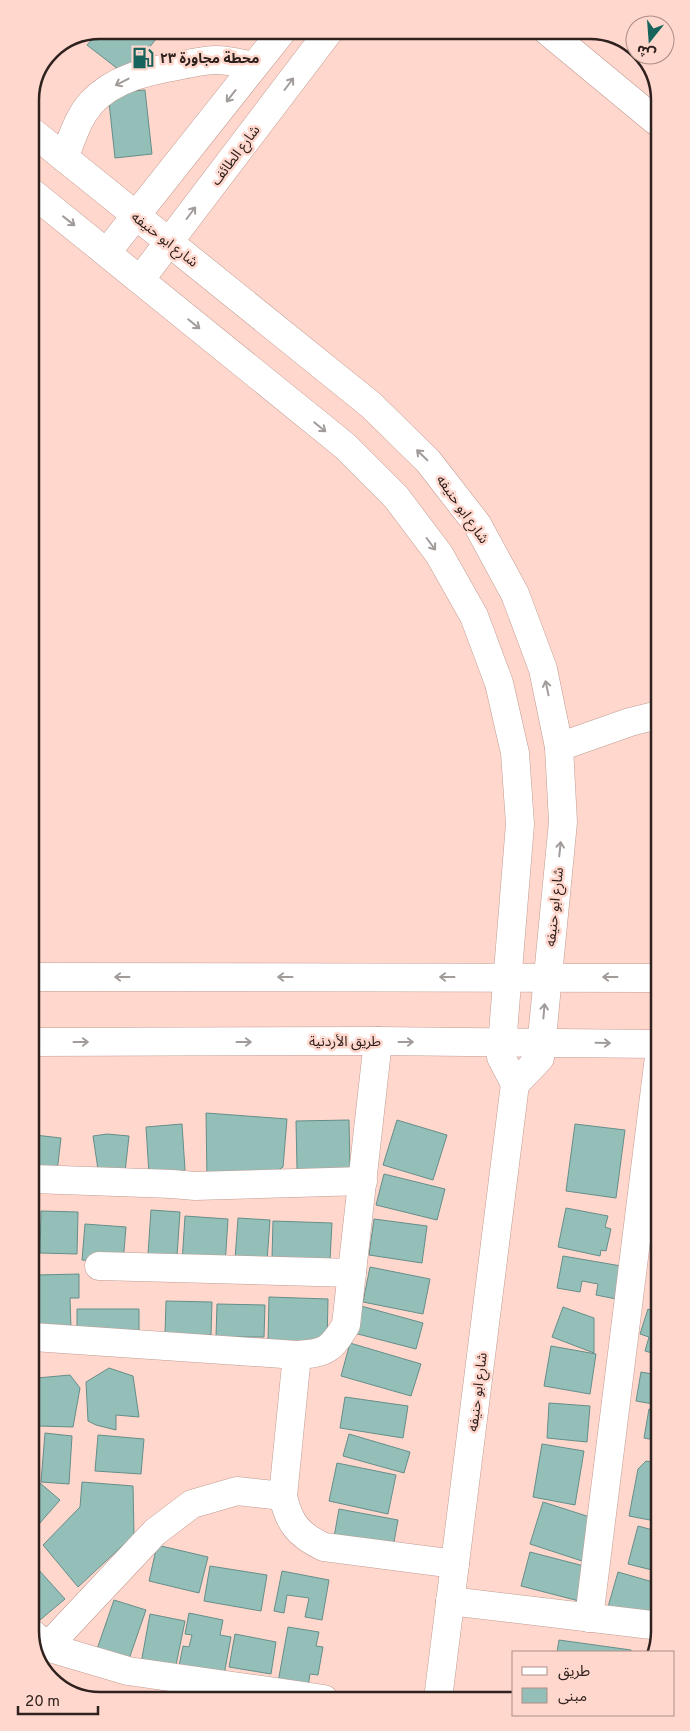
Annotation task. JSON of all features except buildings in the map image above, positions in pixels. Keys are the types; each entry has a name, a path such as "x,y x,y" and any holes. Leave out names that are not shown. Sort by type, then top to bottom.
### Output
{"street":[{"path":"107,252 276,39"},
{"name":"شارع الطائف","path":"140,280 323,39"},
{"path":"557,39 651,117"},
{"path":"64,158 77,123 92,102 114,85 127,78 154,70 207,60 221,60 254,66"},
{"name":"شارع ابو حنيفه","path":"39,137 371,405 428,461 477,524 516,594 543,669 559,747 563,822 542,1042 540,1058 515,1084 439,1692"},
{"path":"39,198 345,446 396,497 439,554 474,616 499,683 514,753 520,824 501,1056 515,1084"},
{"path":"559,747 651,717"},
{"path":"39,977 651,978"},
{"path":"39,1337 297,1355 318,1353 336,1342 346,1325 378,1041"},
{"name":"طريق الأردنية","path":"39,1042 378,1041 651,1044"},
{"path":"589,1618 651,1121"},
{"path":"39,1179 195,1186 363,1181"},
{"path":"99,1266 352,1273"},
{"path":"297,1355 283,1496 287,1512 295,1528 308,1540 324,1547 455,1564"},
{"path":"275,1692 128,1671 40,1641 155,1532 192,1504 236,1491 283,1496"},
{"path":"450,1601 651,1625"}],"place":[{"name":"محطة مجاورة ٢٣","path":"143,58"}]}
